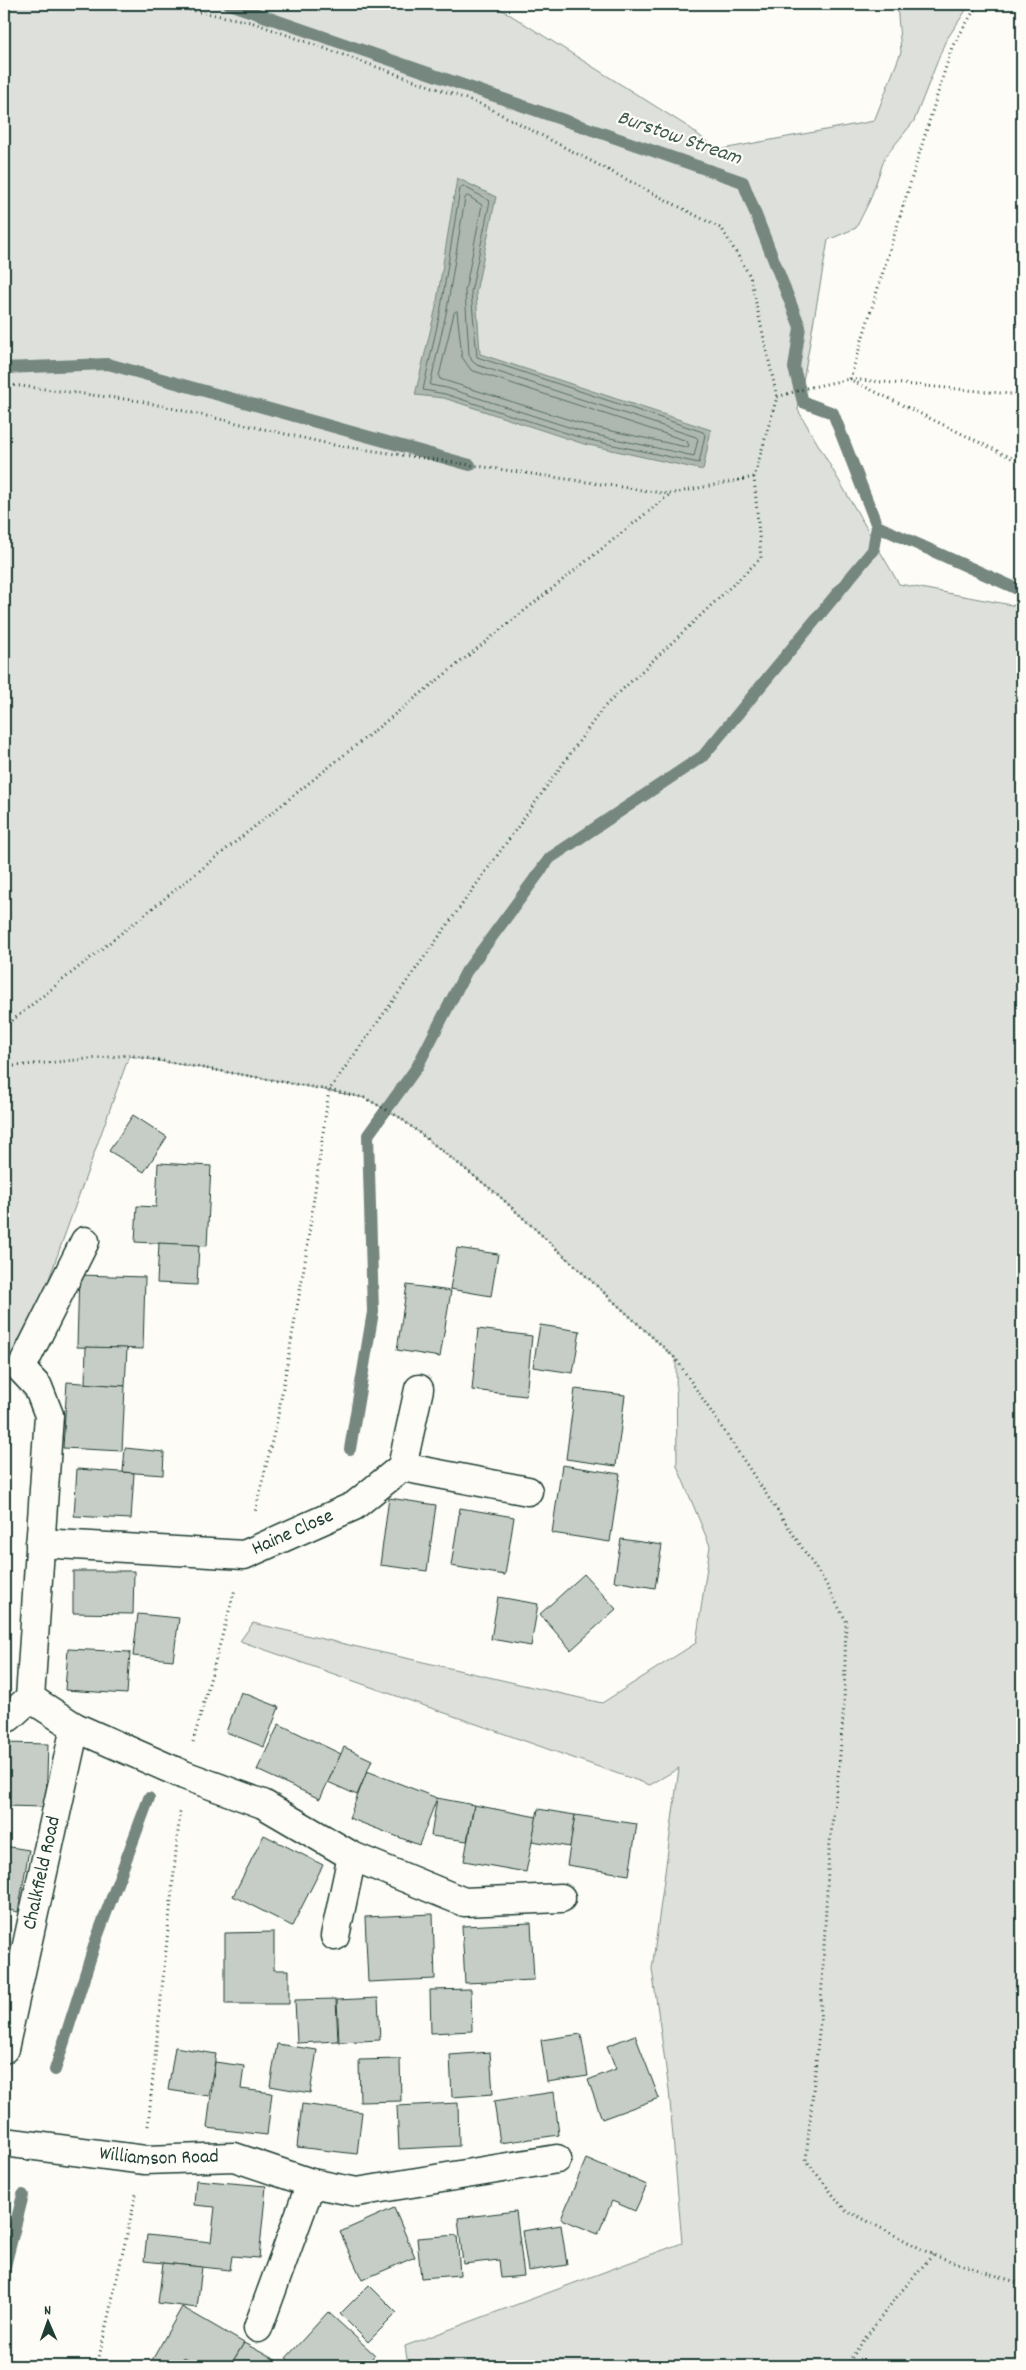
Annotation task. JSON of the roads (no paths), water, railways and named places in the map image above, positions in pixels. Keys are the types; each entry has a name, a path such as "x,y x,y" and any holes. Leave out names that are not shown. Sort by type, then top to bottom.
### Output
{"street":[{"path":"4,1719 9,1717 30,1698 49,1415 38,1387 12,1374 84,1241"},
{"path":"419,1389 402,1467 528,1491"},
{"name":"Haine Close","path":"40,1543 244,1555 354,1506 402,1467"},
{"path":"30,1698 75,1727 184,1775 263,1804 352,1856 464,1902 561,1898"},
{"name":"Chalkfield Road","path":"4,2049 75,1727"},
{"path":"336,1936 352,1856"},
{"name":"Williamson Road","path":"4,2142 145,2160 234,2156 312,2183 357,2192 557,2159"},
{"path":"258,2328 312,2183"}],"water":[{"path":"457,178 496,197 476,292 480,354 711,430 703,470 584,444 444,398 415,395 436,307"}],"waterway":[{"name":"Burstow Stream","path":"229,4 743,182 800,327 794,368 803,402 833,413 877,526 1022,591"},
{"path":"4,368 108,364 470,465"},
{"path":"350,1449 373,1312 368,1135 417,1067 466,972 550,858 703,756 873,550 877,526"},
{"path":"55,2070 96,1940 149,1798"},
{"path":"4,2270 23,2195"}]}
